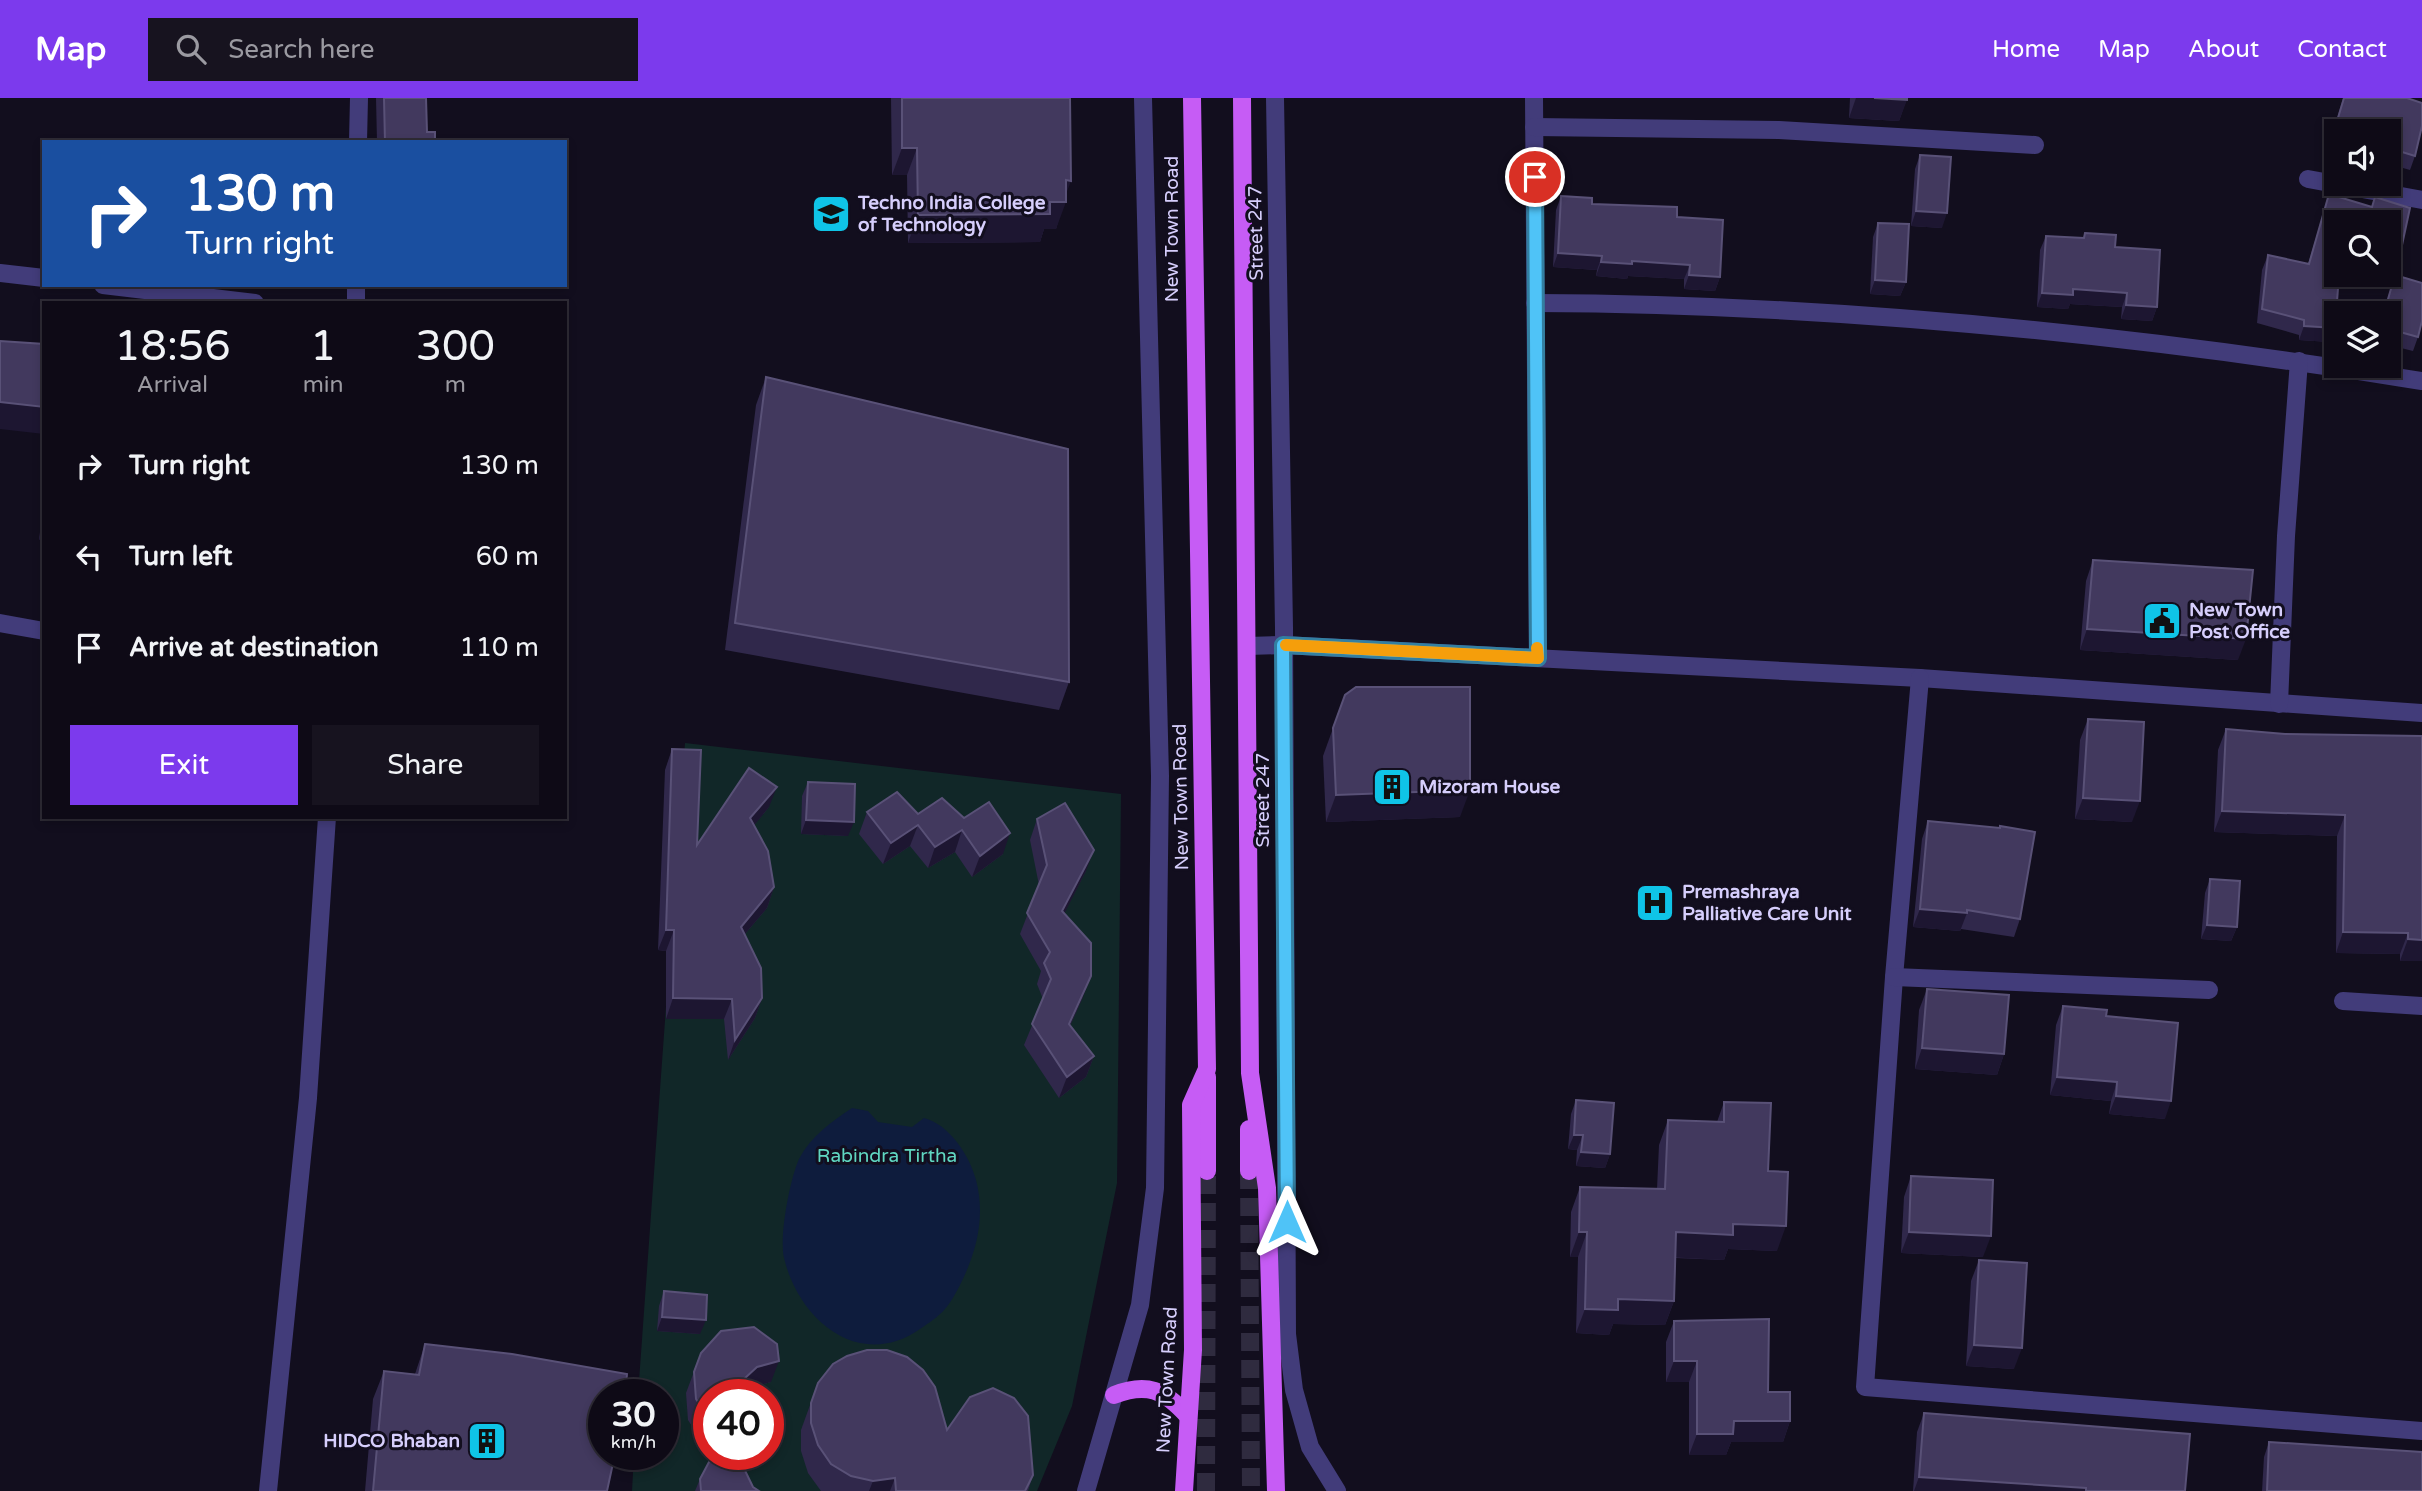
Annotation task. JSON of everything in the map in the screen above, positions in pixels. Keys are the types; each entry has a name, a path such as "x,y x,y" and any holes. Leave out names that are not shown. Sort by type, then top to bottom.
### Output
{"main road":[{"name":"New Town Road","path":"1184,1491 1184,1453 1193,1350 1191,1105 1207,1069 1192,98"},
{"path":"1242,98 1248,646 1249,1171"},
{"path":"1207,1069 1207,1171"},
{"path":"1250,1073 1267,1188 1276,1491"},
{"path":"1114,1395 1129,1389 1149,1389 1170,1397 1187,1415"},
{"path":"1178,1491 1184,1453"}],"street":[{"path":"358,140 359,98"},
{"path":"1086,1491 1140,1305 1156,1188 1160,789 1143,98"},
{"name":"Street 247","path":"1275,98 1283,645 1287,1334 1294,1390 1310,1447 1337,1491"},
{"path":"1534,98 1538,658"},
{"path":"1534,127 1779,130 2035,145"},
{"path":"2308,179 2422,200"},
{"path":"0,274 42,278"},
{"path":"120,287 238,301"},
{"path":"1535,303 1618,303 1827,313 2072,333 2299,361 2422,381"},
{"path":"2279,704 2286,536 2299,361"},
{"path":"0,623 42,631"},
{"path":"1248,646 1283,645 1920,678 2422,713"},
{"path":"1920,678 1894,977 1865,1387 2422,1431"},
{"path":"268,1491 308,1098 327,819"},
{"path":"1894,977 2209,990"},
{"path":"2343,1001 2422,1006"}],"green space":[{"name":"Rabindra Tirtha","path":"685,743 1121,794 1117,1183 1072,1406 1037,1491 632,1491 633,1470 679,1470 679,1379 639,1379"}],"water":[{"path":"852,1108 868,1111 878,1122 912,1127 924,1118 942,1127 964,1151 979,1194 978,1235 959,1287 938,1316 898,1341 876,1344 855,1342 835,1333 803,1302 784,1258 786,1208 799,1159 816,1136"}],"building":[{"path":"384,98 426,98 427,132 435,132 435,140 385,140"},
{"name":"Techno India College of Technology","path":"902,98 1070,98 1071,181 1066,180 1066,202 1050,202 1050,214 918,215 917,148 902,148"},
{"path":"1874,98 1907,98 1907,100"},
{"path":"2344,98 2407,98 2422,103 2422,126 2415,156 2401,152 2401,119 2338,119"},
{"path":"1920,155 1951,157 1947,213 1916,211"},
{"path":"1561,196 1592,198 1592,204 1677,207 1677,217 1723,220 1720,277 1689,275 1690,265 1601,262 1602,256 1558,253"},
{"path":"2328,196 2372,207 2375,197 2410,208 2401,250 2401,210 2324,210"},
{"path":"2324,212 2324,287 2338,287 2337,301 2324,301 2324,327 2304,326 2304,320 2262,309 2268,255 2309,264"},
{"path":"1878,223 1909,224 1906,282 1875,280"},
{"path":"2085,233 2116,235 2115,247 2160,250 2157,307 2126,305 2127,293 2073,289 2073,295 2042,293 2046,236 2084,238"},
{"path":"2401,277 2422,283 2422,321 2418,337 2401,332 2401,301 2387,301 2392,287 2401,287"},
{"path":"0,341 42,344 42,407 0,402"},
{"path":"766,377 1068,449 1069,682 735,623"},
{"name":"New Town Post Office","path":"2093,560 2253,570 2246,639 2087,629"},
{"name":"Mizoram House","path":"1356,687 1470,687 1470,790 1336,795 1333,728 1345,695"},
{"path":"2088,719 2144,722 2140,801 2083,798"},
{"path":"2226,729 2285,734 2422,736 2422,940 2408,939 2408,933 2343,932 2345,815 2222,811"},
{"path":"672,749 701,750 697,845 749,768 777,787 750,818 768,851 774,887 741,927 761,968 762,998 735,1040 732,999 673,998 674,930 666,930"},
{"path":"808,782 855,784 854,822 806,820"},
{"path":"897,792 918,814 942,798 964,818 989,802 1010,833 980,856 962,830 935,847 918,825 891,843 867,812"},
{"path":"1065,803 1094,850 1062,911 1091,943 1091,976 1069,1024 1094,1056 1067,1077 1032,1024 1051,979 1044,963 1050,952 1027,913 1047,865 1037,819"},
{"path":"1928,821 2000,826 2035,832 2020,919 1967,910 1967,913 1920,909"},
{"path":"2210,879 2240,881 2237,927 2207,925"},
{"path":"1927,989 2009,995 2004,1054 1922,1048"},
{"path":"2063,1006 2107,1010 2106,1016 2178,1023 2171,1101 2116,1096 2117,1082 2057,1077"},
{"path":"1576,1100 1614,1103 1610,1154 1581,1152 1583,1135 1574,1135"},
{"path":"1724,1102 1771,1103 1768,1171 1788,1172 1786,1226 1733,1224 1733,1235 1676,1232 1674,1301 1618,1299 1618,1310 1585,1309 1587,1232 1579,1232 1580,1187 1665,1189 1668,1120 1724,1122"},
{"path":"1911,1176 1993,1180 1991,1236 1909,1232"},
{"path":"1979,1260 2027,1263 2022,1348 1974,1345"},
{"path":"664,1291 707,1295 706,1320 662,1317"},
{"path":"1769,1319 1768,1392 1790,1392 1790,1421 1734,1421 1733,1434 1697,1434 1697,1361 1674,1361 1674,1321"},
{"path":"754,1327 777,1344 779,1361 757,1367 744,1379 695,1379 694,1372 701,1353 721,1331"},
{"name":"HIDCO Bhaban","path":"425,1344 512,1354 627,1374 627,1379 588,1379 588,1470 612,1470 607,1491 373,1491 384,1371 419,1375"},
{"path":"867,1350 887,1350 907,1357 923,1370 935,1387 947,1430 970,1397 993,1388 1014,1398 1028,1416 1033,1475 1025,1491 896,1491 895,1478 873,1481 851,1476 831,1464 818,1445 811,1423 811,1403 818,1383 833,1364"},
{"path":"1924,1413 2190,1434 2185,1491 2086,1491 2086,1488 1919,1477"},
{"path":"2269,1442 2422,1452 2422,1491 2267,1491"},
{"path":"705,1470 745,1470 753,1487 759,1491 701,1491 700,1479"}],"tunnel":[{"path":"1206,1491 1207,1171"},
{"path":"1249,1171 1251,1491"}],"slow traffic":[{"path":"1286,645 1538,658 1537,648"}],"place":[{"name":"Techno India College of Technology","path":"831,214"},
{"name":"New Town Post Office","path":"2162,621"},
{"name":"Mizoram House","path":"1392,787"},
{"name":"Premashraya Palliative Care Unit","path":"1655,903"},
{"name":"HIDCO Bhaban","path":"487,1441"}],"route":[{"path":"1287,1222 1283,645 1538,658 1535,177"}]}
